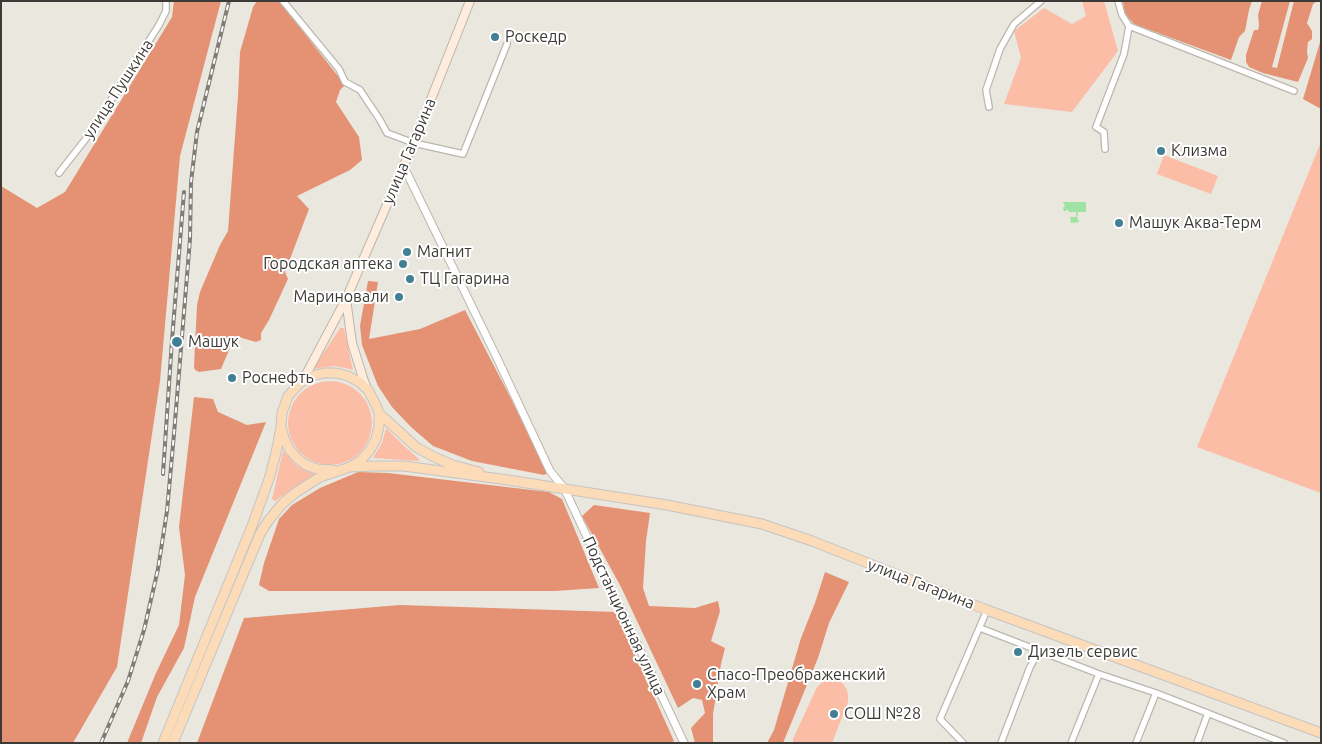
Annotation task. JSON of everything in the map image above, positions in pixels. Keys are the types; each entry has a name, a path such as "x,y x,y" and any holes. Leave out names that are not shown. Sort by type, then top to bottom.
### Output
{"main road":[{"name":"улица Гагарина","path":"302,382 346,299 414,143 470,1"},
{"path":"346,299 352,342 368,390"},
{"path":"163,743 252,526 277,448 284,404 294,389 312,376 336,373 359,382 373,397 379,413 376,439 370,450 361,460 345,468 320,476 294,493 268,521 260,534 172,743"},
{"path":"379,413 416,447 434,458 508,480"},
{"path":"281,427 289,449 306,465 317,469 329,471 372,466 404,466 508,480"},
{"name":"улица Гагарина","path":"508,480 666,505 762,524 987,610 1321,733"}],"street":[{"name":"улица Пушкина","path":"59,173 88,136 159,25 166,11 166,1"},
{"path":"283,1 339,69 345,82 360,90 387,133 414,143 463,154 507,44"},
{"path":"989,107 986,90 1000,49 1014,24 1041,1"},
{"path":"1118,1 1122,15 1129,26 1294,91"},
{"path":"1105,150 1104,132 1096,127 1124,54 1129,26"},
{"name":"Подстанционная улица","path":"403,166 550,471 564,488 684,743"},
{"path":"962,743 940,718 987,610"},
{"path":"980,628 1284,743"},
{"path":"1001,743 1030,667 1039,651"},
{"path":"1071,743 1098,674"},
{"path":"1136,743 1156,693"},
{"path":"1197,743 1208,713"},
{"path":"1264,743 1267,736"}],"shaded area":[{"path":"174,1 221,1 180,156 160,381 117,667 73,743 1,743 1,186 37,208 65,192 172,17"},
{"path":"257,1 279,1 345,85 340,90 336,102 359,137 362,160 350,170 297,196 309,209 285,272 288,279 261,333 261,340 256,342 235,336 221,369 199,372 194,367 197,305 200,292 228,231 240,52 253,7"},
{"path":"1082,1 1104,1 1118,51 1072,112 1004,104 1021,58 1014,31 1044,8 1072,24 1086,16"},
{"path":"1124,1 1252,1 1245,31 1239,37 1231,60 1134,24 1125,14"},
{"path":"1262,1 1290,1 1272,67 1277,68 1294,1 1317,1 1313,4 1307,23 1312,31 1312,39 1308,42 1308,58 1298,82 1263,73 1249,67 1246,62 1246,55 1254,30 1258,30 1258,15"},
{"path":"1321,39 1321,109 1303,99"},
{"path":"1321,142 1321,493 1197,447"},
{"path":"1164,155 1218,176 1211,194 1157,174"},
{"path":"1063,202 1086,202 1086,212 1078,212 1079,222 1071,223 1070,217 1076,217 1076,212 1069,212 1067,209 1064,211 1063,208 1065,206"},
{"path":"368,281 378,282 369,339 420,329 465,310 548,473 544,475 472,461 433,446 392,407 378,386 362,345 360,326"},
{"path":"340,328 344,328 353,370 334,366 313,369"},
{"path":"330,381 353,388 365,400 372,423 365,446 353,458 330,465 307,458 295,446 288,423 295,400 307,388"},
{"path":"194,397 213,399 218,412 247,425 266,422 195,597 184,648 157,697 141,743 127,743 156,673 179,625 185,575 179,527"},
{"path":"386,428 419,461 373,458 382,443"},
{"path":"283,451 296,465 315,475 275,501 272,499"},
{"path":"358,472 388,473 549,492 562,499 599,588 554,591 269,591 259,585 264,563 279,519 292,505 320,488"},
{"path":"594,505 650,513 643,588 649,606 695,608 718,601 720,611 711,641 725,648 713,714 713,743 695,743 691,728 705,713 702,700 693,698 678,708 621,587 582,516"},
{"path":"825,572 849,582 829,623 818,658 783,743 767,743 774,730 801,638"},
{"path":"400,605 616,612 674,741 670,743 197,743 244,618"},
{"path":"825,680 839,680 844,685 847,690 848,702 832,743 793,743 793,739 817,687"}],"railway":[{"path":"101,743 128,681 144,630 158,569 167,511 174,434 190,239 191,182 197,132 229,1"},
{"path":"163,474 184,192"}],"place":[{"name":"Роскедр","path":"495,37"},
{"name":"Клизма","path":"1161,151"},
{"name":"Машук Аква-Терм","path":"1119,223"},
{"name":"Магнит","path":"407,252"},
{"name":"Городская аптека","path":"403,264"},
{"name":"ТЦ Гагарина","path":"410,279"},
{"name":"Мариновали","path":"399,297"},
{"name":"Машук","path":"177,342"},
{"name":"Роснефть","path":"232,378"},
{"name":"Дизель сервис","path":"1018,652"},
{"name":"Спасо-Преображенский Храм","path":"697,684"},
{"name":"СОШ №28","path":"834,714"}]}
